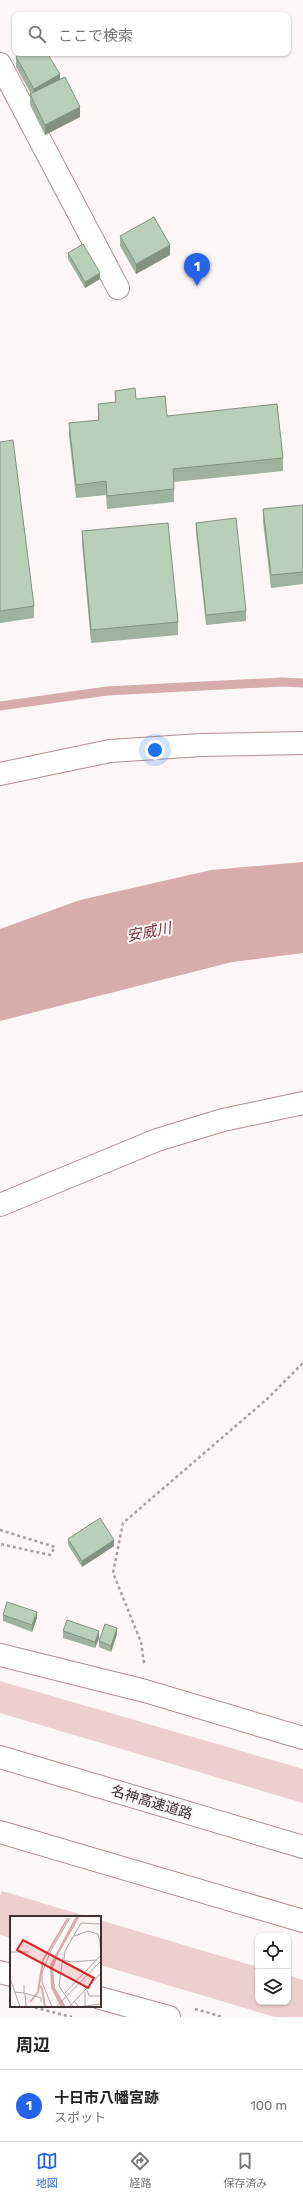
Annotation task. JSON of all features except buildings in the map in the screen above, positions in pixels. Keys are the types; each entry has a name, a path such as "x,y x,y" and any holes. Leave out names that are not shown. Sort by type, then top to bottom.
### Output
{"main road":[{"path":"0,64 118,288"},
{"path":"0,774 110,751 201,745 303,743"},
{"path":"0,1206 157,1140 223,1120 303,1103"},
{"path":"0,1655 145,1691 303,1738"},
{"name":"名神高速道路","path":"0,1757 303,1847"},
{"path":"0,1832 303,1921"},
{"path":"0,1972 10,1974"},
{"path":"101,1998 169,2017"}],"path":[{"path":"145,1691 141,1642 113,1573 123,1523 267,1399 303,1363"},
{"path":"0,1530 55,1547 50,1555 0,1544"},
{"path":"33,2007 72,2017"}],"shaded area":[{"path":"0,1681 303,1769 303,1803 0,1713"},
{"path":"2,1891 86,1916 10,1916 10,1938 0,1935 0,1895"},
{"path":"101,1920 255,1966 255,2005 291,2005 291,1976 303,1980 303,2017 275,2017 101,1965"}],"water":[{"name":"安威川","path":"303,862 303,953 232,962 0,1021 0,929 80,900 211,870"}],"waterway":[{"path":"0,706 107,691 282,682 303,683"}],"place":[{"name":"十日市八幡宮跡","path":"197,286"}]}
